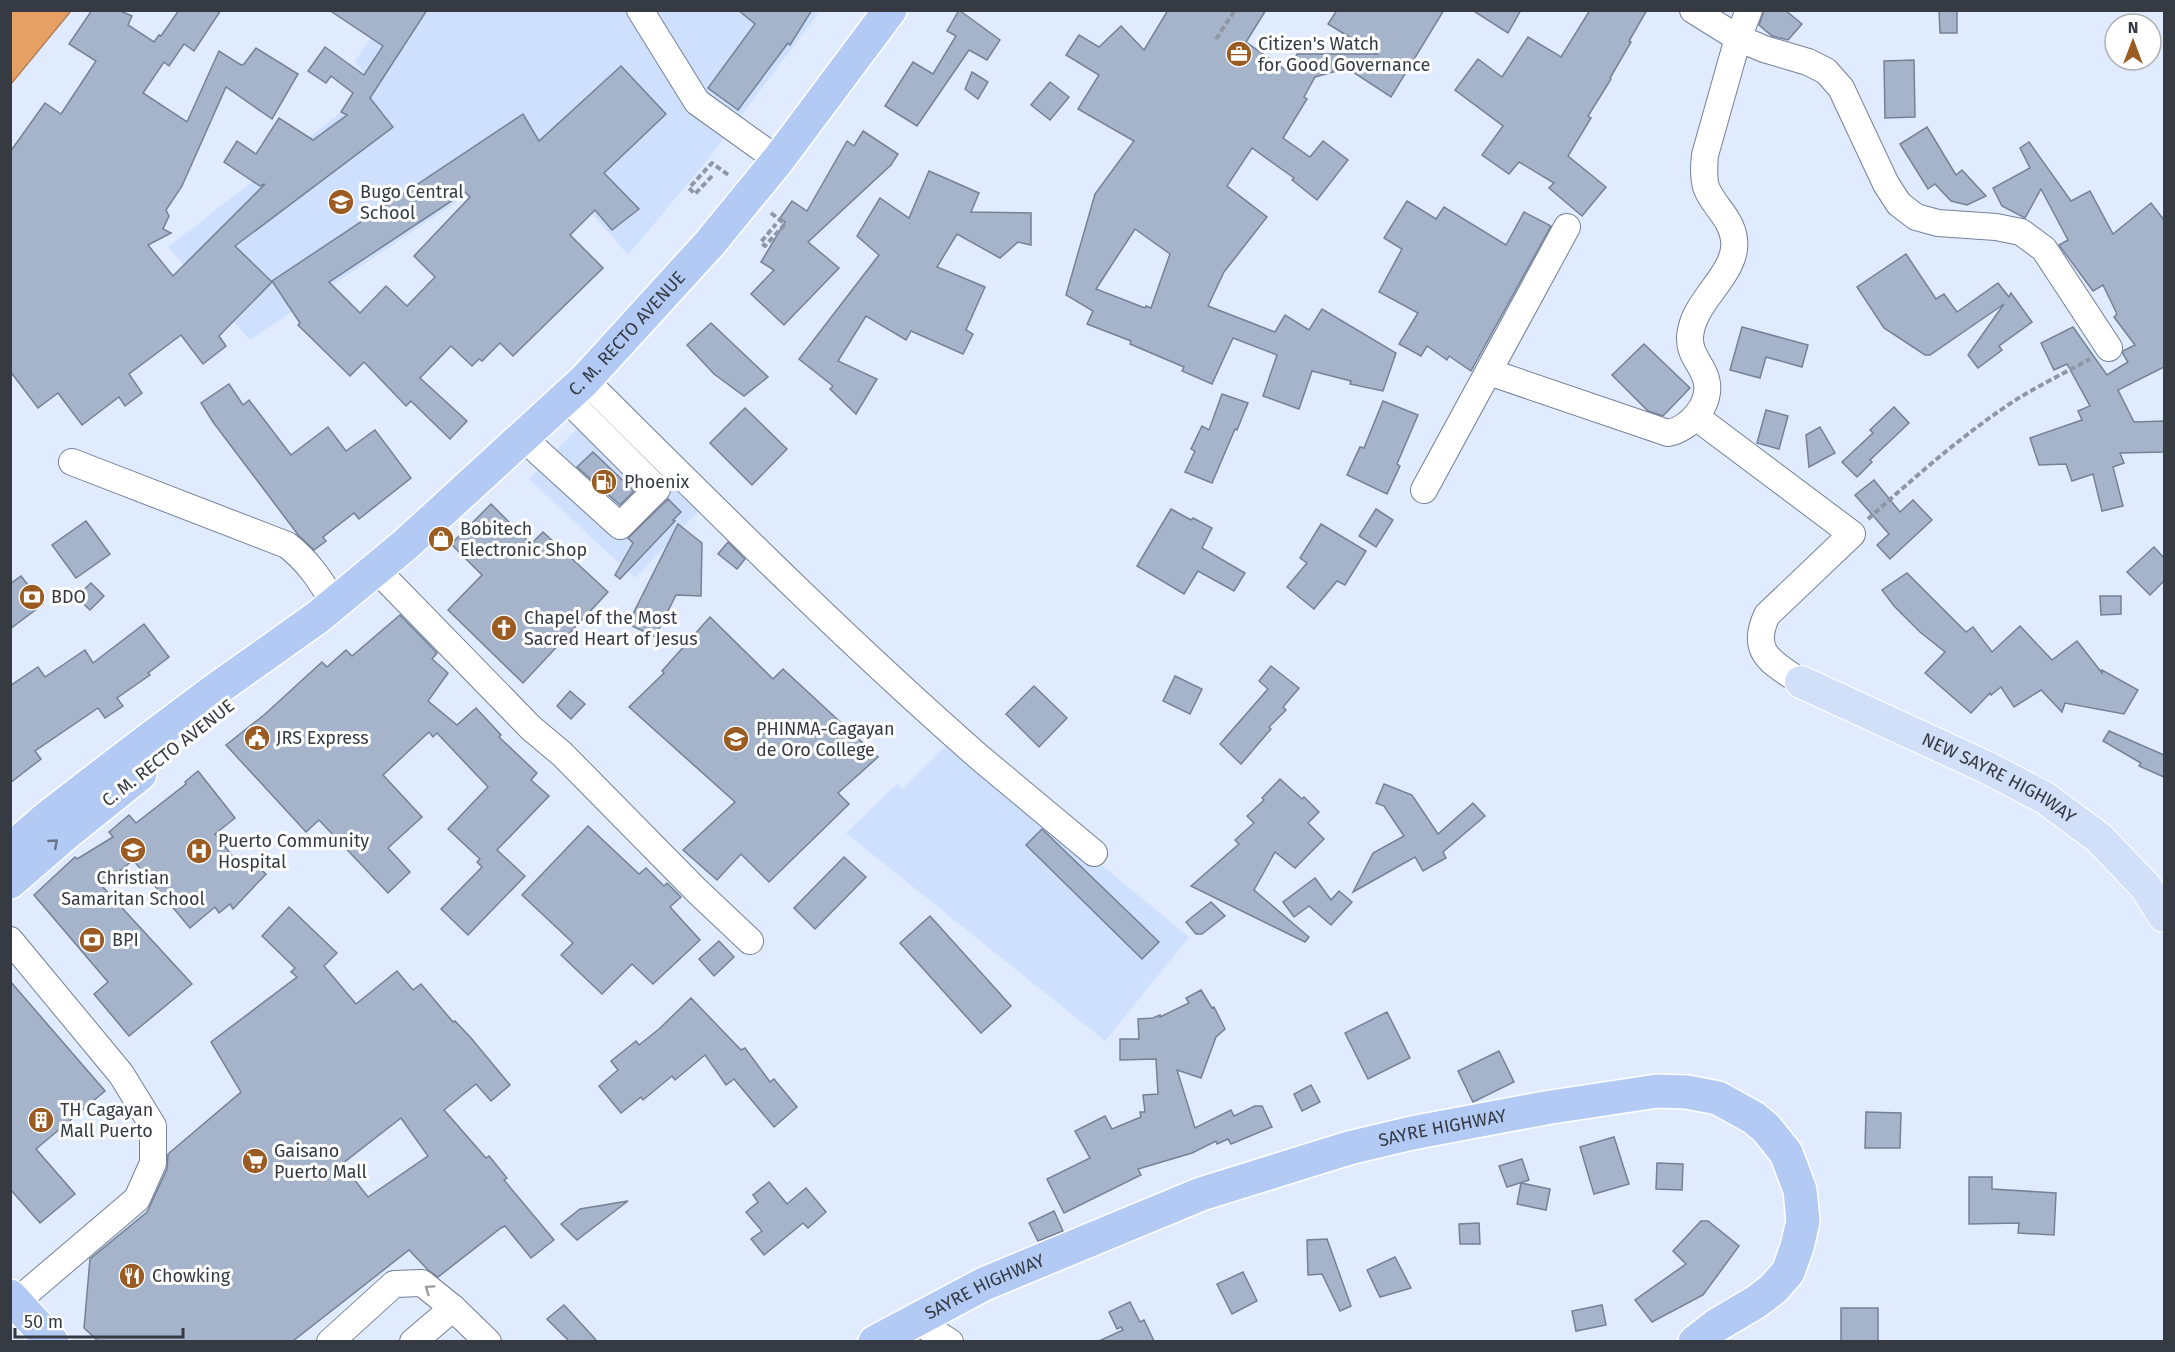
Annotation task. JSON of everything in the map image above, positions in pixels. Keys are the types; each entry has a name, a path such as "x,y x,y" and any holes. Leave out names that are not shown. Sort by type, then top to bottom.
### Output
{"highway":[{"name":"C. M. RECTO AVENUE","path":"10,850 48,817 211,693 326,610 405,545 575,388 710,243 778,160 890,10"},
{"name":"C. M. RECTO AVENUE","path":"10,822 113,739 240,649 326,610"},
{"name":"C. M. RECTO AVENUE","path":"10,882 155,762 274,672 326,610"},
{"name":"SAYRE HIGHWAY","path":"875,1341 984,1284 1201,1194 1349,1148 1464,1122 1647,1092 1687,1092 1718,1098 1754,1118 1777,1141 1792,1167 1800,1190 1803,1221 1788,1272 1773,1289 1756,1302 1695,1341"},
{"path":"12,1302 52,1341"}],"main road":[{"name":"NEW SAYRE HIGHWAY","path":"1801,682 1988,768 2045,798 2098,838 2145,886 2164,916"}],"street":[{"path":"640,10 697,102 778,160"},
{"path":"1693,10 1738,38 1826,70 1841,88 1899,204 1916,217 1938,223 1996,227 2021,232 2044,249 2109,348"},
{"path":"1489,372 1668,433 1687,426 1695,417 1708,390 1706,378 1691,352 1690,337 1695,315 1733,255 1734,240 1731,225 1707,189 1704,174 1705,155 1738,38 1749,10"},
{"path":"1424,490 1567,227"},
{"path":"522,437 620,526 657,489 575,388"},
{"path":"575,388 754,547 979,757 1094,853"},
{"path":"1695,417 1852,534 1767,615 1760,630 1761,645 1766,655 1801,682"},
{"path":"72,462 287,545 300,555 317,575 326,610"},
{"path":"376,569 531,728 561,754 750,941"},
{"path":"10,940 121,1074 153,1126 153,1163 137,1199 12,1302"},
{"path":"330,1341 394,1284 422,1283 488,1341"},
{"path":"413,1341 453,1308"},
{"path":"915,1320 950,1341"}],"path":[{"path":"1216,39 1235,10"},
{"path":"712,163 689,188 695,194 712,176"},
{"path":"777,217 785,224 765,246 761,242 777,224"},
{"path":"1852,534 1927,466 2015,400 2109,348"}],"shaded area":[{"path":"10,11 71,11 11,84"},
{"name":"Bugo Central School","path":"389,11 820,11 709,158 628,255 536,149 250,340 168,247 374,87 355,61"},
{"path":"596,409 701,508 635,578 529,479"},
{"path":"950,741 1189,937 1105,1041 846,833 897,784 903,789"}],"building":[{"path":"92,10 118,10 132,16 128,25 154,42 159,35 161,36 179,10 221,10 194,51 184,44 169,66 164,62 143,93 187,122 219,51 241,65 256,48 298,74 272,119 226,87 182,186 166,210 169,216 163,229 171,233 148,245 173,276 265,184 260,186 224,162 237,141 256,154 279,118 313,140 347,115 341,112 353,93 331,76 326,83 308,71 325,47 364,75 383,46 329,10 427,10 370,98 393,127 235,246 272,282 219,336 226,346 203,364 181,335 129,374 142,393 125,406 119,397 82,425 58,393 38,408 10,371 10,152 45,103 61,114 96,61 69,44"},
{"path":"738,10 812,10 790,45 788,43 738,110 708,88 755,24"},
{"path":"959,10 1000,40 987,60 969,50 917,126 885,106 913,62 933,74 956,36 947,31"},
{"path":"1168,10 1266,10 1246,42 1287,71 1297,54 1377,54 1328,24 1337,10 1444,10 1391,97 1347,68 1315,77 1304,97 1307,99 1283,138 1310,157 1323,141 1348,160 1317,200 1292,180 1294,178 1252,148 1227,186 1267,217 1224,272 1208,306 1275,332 1285,315 1309,330 1322,309 1396,353 1383,391 1350,384 1351,381 1312,371 1299,409 1263,396 1277,355 1233,338 1212,384 1182,371 1184,367 1130,344 1131,341 1087,324 1093,311 1066,295 1095,194 1134,141 1078,109 1099,75 1066,55 1079,35 1099,47 1121,26 1144,50","holes":["1135,229 1170,254 1151,308 1146,306 1145,308 1096,289"]},
{"path":"1472,10 1521,10 1508,33"},
{"path":"1590,10 1647,10 1611,79 1588,116 1591,118 1568,156 1606,187 1582,216 1549,188 1554,183 1519,162 1509,174 1482,155 1503,126 1455,90 1478,59 1502,77 1528,37 1561,57"},
{"path":"1764,10 1785,10 1802,24 1788,40 1772,36 1759,25"},
{"path":"1939,10 1957,10 1957,33 1940,33"},
{"path":"1914,60 1915,117 1885,118 1884,61"},
{"path":"621,66 666,114 604,173 639,209 612,230 595,210 570,235 603,268 513,356 500,343 482,361 479,359 472,366 451,346 420,378 467,421 450,439 411,401 406,406 364,362 350,376 298,325 300,323 272,281 523,114 539,141","holes":["465,192 470,197 414,256 435,277 407,306 386,286 360,313 329,282"]},
{"path":"972,72 988,82 978,99 965,89"},
{"path":"1050,82 1069,97 1050,120 1031,105"},
{"path":"1927,127 1956,175 1962,170 1986,196 1967,205 1951,201 1935,184 1928,189 1900,144"},
{"path":"863,131 898,154 891,165 808,242 839,268 784,325 751,294 774,270 761,262 785,222 780,218 792,201 807,211 847,141 854,146"},
{"path":"2029,142 2071,201 2090,191 2113,234 2151,203 2164,220 2164,367 2118,390 2134,422 2164,421 2164,452 2120,453 2124,463 2113,467 2123,506 2102,511 2093,474 2072,481 2066,464 2039,465 2030,438 2082,420 2078,411 2090,406 2067,364 2054,370 2041,343 2073,327 2107,375 2128,362 2123,351 2135,345 2114,317 2117,314 2103,285 2093,291 2059,245 2068,240 2041,189 2025,218 2002,206 1993,188 2030,168 2020,148"},
{"path":"929,171 979,193 971,212 1031,213 1031,245 1018,242 1000,258 957,234 937,267 985,287 966,330 973,334 963,354 911,331 906,340 866,316 838,361 877,379 856,414 830,389 833,386 799,359 879,255 857,236 880,198 909,218"},
{"path":"1407,201 1436,219 1444,207 1506,245 1524,212 1551,226 1471,371 1449,356 1447,360 1427,346 1421,356 1399,344 1418,313 1379,292 1402,249 1384,238"},
{"path":"1906,254 1936,299 1944,294 1957,312 1998,283 2009,297 2011,293 2032,322 1999,346 2002,350 1978,368 1968,355 2004,304 1930,355 1925,355 1884,328 1857,287"},
{"path":"711,323 768,377 744,396 714,374 687,345"},
{"path":"1742,327 1808,345 1802,367 1766,357 1760,378 1730,370"},
{"path":"1644,344 1690,388 1663,416 1648,411 1612,375"},
{"path":"229,384 243,405 249,400 291,455 328,427 346,451 375,430 411,478 359,519 354,513 323,537 326,541 314,550 299,536 201,403"},
{"path":"1222,394 1248,403 1212,483 1185,472 1195,451 1191,449 1202,426 1209,430"},
{"path":"1383,401 1418,415 1397,464 1400,466 1387,494 1347,475 1360,447 1364,448"},
{"path":"1894,407 1909,423 1870,460 1872,462 1857,477 1842,462 1873,433 1870,430"},
{"path":"745,408 787,449 752,485 710,443"},
{"path":"1766,410 1788,416 1779,449 1757,443"},
{"path":"1820,427 1835,453 1809,467 1806,435"},
{"name":"Phoenix","path":"593,452 634,491 620,505 577,467"},
{"path":"1874,480 1900,512 1913,500 1932,520 1890,559 1877,545 1889,534 1855,495"},
{"path":"668,499 681,512 620,579 615,575 633,543 628,538"},
{"path":"491,504 531,544 543,532 608,592 523,683 448,610 482,575 451,544"},
{"path":"1171,509 1212,528 1202,548 1245,573 1234,591 1198,571 1184,594 1137,566"},
{"path":"1376,509 1393,520 1376,547 1359,536"},
{"path":"86,521 110,554 76,578 52,545"},
{"path":"678,524 702,543 701,596 676,595 655,637 628,624"},
{"path":"1321,524 1366,551 1345,585 1337,581 1314,609 1287,587 1307,563 1300,558"},
{"path":"728,542 745,559 737,569 718,554"},
{"path":"2154,547 2164,558 2164,581 2150,595 2127,572"},
{"path":"1907,573 1966,632 1973,627 1992,652 2020,626 2052,660 2077,641 2102,673 2102,670 2138,690 2124,714 2065,703 2062,712 2041,690 2014,707 2001,687 1991,695 1990,693 1971,713 1925,673 1945,652 1920,632 1894,606 1882,590"},
{"path":"21,576 43,604 10,629 10,584"},
{"path":"91,583 104,596 90,610 76,597"},
{"path":"2100,596 2121,596 2121,614 2101,615"},
{"path":"400,615 437,653 432,659 448,673 428,701 457,725 476,708 501,735 499,737 537,773 531,780 549,796 497,850 525,876 468,935 441,909 482,867 477,862 480,859 448,829 488,787 437,733 433,737 429,732 383,775 422,817 388,848 410,872 388,893 319,820 306,832 226,745 264,715 322,662 327,667 346,650 352,656"},
{"path":"710,617 773,679 783,669 878,757 838,793 849,804 769,882 741,854 717,880 683,850 735,802 629,707 664,673 662,671"},
{"path":"144,624 169,657 148,673 150,675 117,698 123,706 105,718 98,708 35,751 41,759 10,783 10,686 38,667 45,677 85,650 93,663"},
{"path":"1271,666 1299,688 1283,707 1286,710 1269,727 1271,729 1241,764 1220,744 1268,689 1259,681"},
{"path":"1175,676 1202,689 1190,714 1163,701"},
{"path":"1034,686 1067,718 1039,747 1006,714"},
{"path":"570,691 585,704 571,719 557,706"},
{"path":"2109,731 2164,755 2164,777 2139,766 2141,763 2103,741"},
{"path":"198,771 235,818 215,834 242,868 250,859 266,874 233,909 230,904 219,913 215,907 190,928 133,860 102,886 192,984 129,1036 94,994 108,982 34,895 75,857 77,859 113,837 109,832 129,815 136,823 186,784 185,782"},
{"path":"1280,779 1319,812 1308,823 1324,839 1295,868 1275,852 1254,890 1309,937 1305,942 1191,886 1239,844 1235,840 1254,823 1247,816 1264,800 1262,798"},
{"path":"1384,784 1412,795 1438,834 1473,803 1485,816 1443,852 1446,858 1423,871 1415,857 1353,892 1373,853 1404,836 1384,806 1376,803"},
{"path":"588,826 639,874 646,868 664,886 667,883 681,897 670,907 700,940 653,984 632,964 602,994 561,955 573,943 522,895"},
{"path":"1042,829 1159,942 1142,959 1026,845"},
{"path":"844,857 866,877 815,929 794,908"},
{"path":"1315,878 1331,900 1339,891 1352,902 1331,925 1309,906 1294,917 1283,902"},
{"path":"1211,902 1225,916 1202,934 1196,934 1186,922"},
{"name":"Gaisano Puerto Mall","path":"289,907 337,953 324,966 356,1004 397,971 413,990 421,984 453,1022 455,1021 471,1038 510,1085 491,1101 476,1084 444,1110 486,1158 489,1156 507,1178 504,1180 554,1240 531,1258 505,1226 438,1277 409,1250 293,1341 98,1341 84,1328 90,1259 147,1212 167,1169 168,1154 241,1092 211,1042 297,977 291,972 295,968 262,936","holes":["401,1118 428,1156 368,1197 342,1164"]},
{"path":"930,916 1011,1006 981,1033 900,943"},
{"path":"719,941 734,957 714,976 699,959"},
{"name":"TH Cagayan Mall Puerto","path":"10,981 105,1091 36,1149 75,1194 40,1223 10,1189"},
{"path":"1201,990 1212,1008 1214,1007 1225,1029 1216,1037 1201,1078 1177,1070 1195,1128 1231,1110 1234,1116 1255,1106 1262,1106 1272,1127 1231,1144 1228,1139 1217,1144 1216,1141 1192,1153 1138,1169 1141,1175 1064,1213 1047,1179 1090,1158 1075,1131 1105,1116 1112,1129 1141,1117 1140,1112 1145,1112 1143,1095 1158,1094 1156,1059 1120,1060 1120,1039 1139,1039 1138,1019 1160,1015 1160,1017 1189,1003 1186,998"},
{"path":"691,998 741,1050 745,1048 770,1082 774,1079 797,1107 774,1127 734,1079 726,1085 705,1055 675,1080 672,1076 643,1100 641,1097 621,1113 599,1086 618,1070 611,1061 636,1041 639,1045"},
{"path":"1387,1012 1410,1058 1368,1079 1345,1033"},
{"path":"1499,1051 1514,1082 1473,1102 1458,1071"},
{"path":"1311,1085 1320,1102 1302,1111 1294,1094"},
{"path":"1866,1112 1901,1113 1900,1148 1865,1148"},
{"path":"1614,1137 1629,1184 1594,1194 1580,1147"},
{"path":"1522,1159 1529,1180 1507,1187 1499,1166"},
{"path":"1657,1163 1683,1164 1682,1190 1656,1189"},
{"path":"1969,1177 1992,1177 1992,1189 2056,1193 2054,1235 2018,1233 2019,1223 1969,1224"},
{"path":"769,1182 787,1204 806,1188 826,1212 808,1228 803,1223 764,1255 751,1239 762,1231 746,1212 758,1202 753,1195"},
{"path":"1521,1183 1550,1189 1546,1210 1517,1204"},
{"path":"628,1201 577,1240 561,1224 580,1209"},
{"path":"1054,1211 1063,1231 1038,1241 1029,1223"},
{"path":"1701,1221 1708,1221 1739,1246 1703,1295 1652,1322 1635,1300 1686,1264 1673,1251"},
{"path":"1479,1223 1480,1244 1460,1244 1459,1224"},
{"path":"1327,1239 1351,1306 1340,1311 1322,1274 1308,1275 1307,1240"},
{"path":"1395,1257 1411,1288 1380,1297 1367,1270"},
{"path":"1243,1272 1257,1301 1232,1314 1217,1284"},
{"path":"1130,1302 1140,1322 1144,1320 1154,1341 1099,1341 1123,1330 1121,1327 1117,1329 1109,1312"},
{"path":"564,1305 597,1341 569,1341 547,1319"},
{"path":"1602,1305 1606,1325 1576,1331 1572,1311"},
{"path":"1841,1308 1878,1308 1878,1341 1841,1341"}],"place":[{"name":"Citizen's Watch for Good Governance","path":"1239,54"},
{"name":"Bugo Central School","path":"341,202"},
{"name":"Phoenix","path":"604,482"},
{"name":"Bobitech Electronic Shop","path":"441,539"},
{"name":"BDO","path":"32,597"},
{"name":"Chapel of the Most Sacred Heart of Jesus","path":"504,628"},
{"name":"JRS Express","path":"257,738"},
{"name":"PHINMA-Cagayan de Oro College","path":"736,739"},
{"name":"Christian Samaritan School","path":"133,850"},
{"name":"Puerto Community Hospital","path":"199,851"},
{"name":"BPI","path":"92,940"},
{"name":"TH Cagayan Mall Puerto","path":"41,1120"},
{"name":"Gaisano Puerto Mall","path":"255,1161"},
{"name":"Chowking","path":"132,1276"}]}
